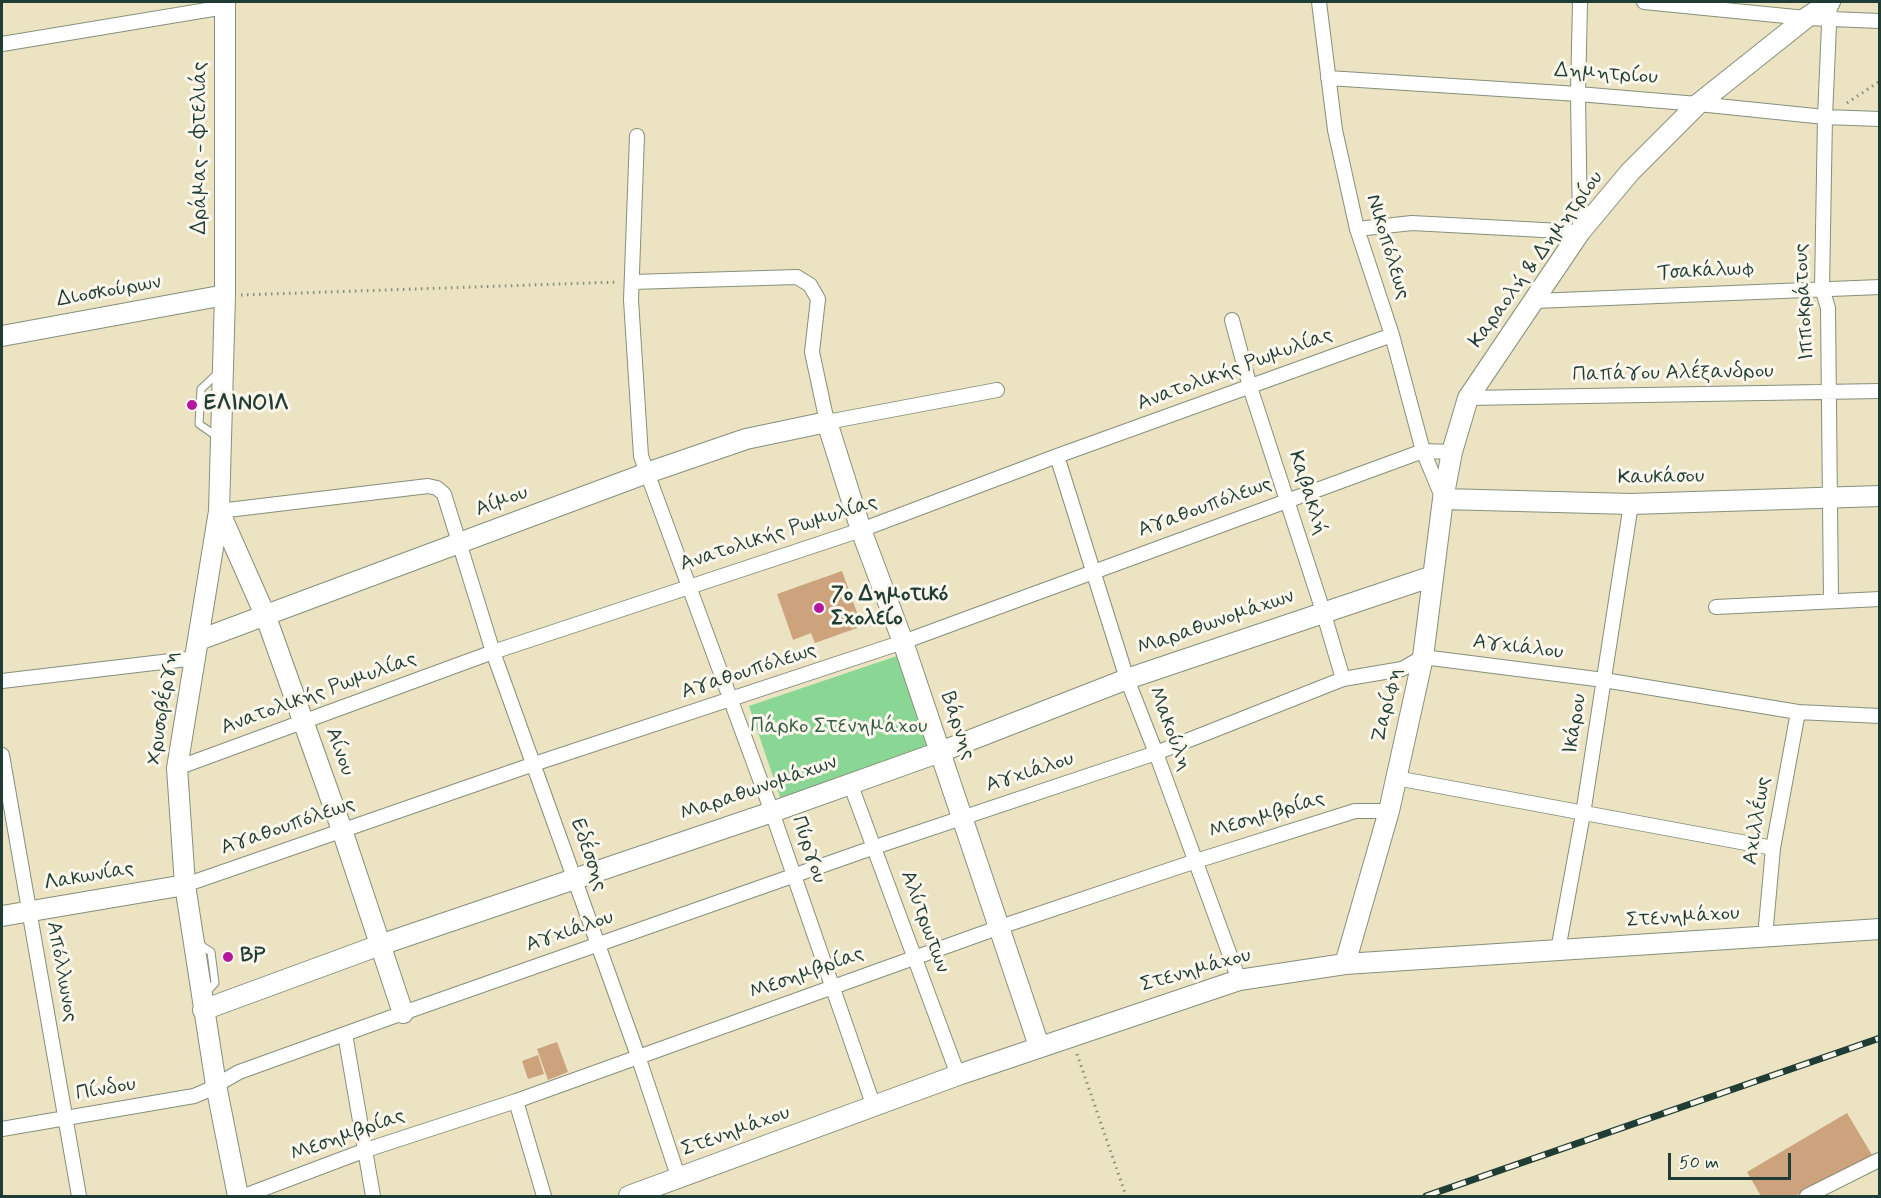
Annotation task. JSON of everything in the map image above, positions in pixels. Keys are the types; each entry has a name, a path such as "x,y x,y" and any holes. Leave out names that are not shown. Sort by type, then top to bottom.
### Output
{"street":[{"name":"Νικοπόλεως","path":"1319,2 1335,130 1357,228 1392,335 1423,450 1443,499"},
{"path":"1357,228 1412,223 1580,232 1578,94 1580,2"},
{"path":"1644,2 1806,18"},
{"path":"2,45 225,4"},
{"name":"Δράμας - Φτελιάς","path":"225,4 225,296"},
{"path":"1829,6 1880,21"},
{"name":"Καραολή & Δημητρίου","path":"1452,452 1468,398 1580,232 1629,172 1698,104 1806,18 1829,6"},
{"name":"Ιπποκράτους","path":"1829,6 1822,288 1828,308 1831,601"},
{"name":"Δημητρίου","path":"1328,78 1578,94 1825,117 1880,119"},
{"name":"Πύργου","path":"637,136 631,300 642,456 772,812 874,1107"},
{"path":"632,282 797,277 810,285 818,299 812,352 827,422 997,390"},
{"name":"Τσακάλωφ","path":"1535,301 1880,287"},
{"name":"Διοσκούρων","path":"2,336 225,296"},
{"name":"Χρυσοβέργη","path":"225,296 219,512 177,768 185,885 202,1005 238,1197"},
{"name":"Καβακλή","path":"1232,320 1250,387 1343,679"},
{"name":"Ανατολικής Ρωμυλίας","path":"177,768 493,652 861,530 1057,456 1392,335"},
{"name":"Παπάγου Αλέξανδρου","path":"1468,398 1880,391"},
{"name":"Αίμου","path":"197,649 266,617 647,473 746,439 827,422"},
{"name":"Βάρνης","path":"827,422 861,530 903,642 1039,1046"},
{"path":"1423,450 1452,452"},
{"name":"Αγαθουπόλεως","path":"185,885 534,764 903,642 1423,450"},
{"name":"Ζαρίφη","path":"1346,964 1389,811 1424,657 1443,499 1452,452"},
{"name":"Μακούλη","path":"1057,456 1127,679 1239,980"},
{"name":"Εδέσσης","path":"219,512 433,486 441,490 446,498 458,544 493,652 638,1056 679,1179"},
{"name":"Καυκάσου","path":"1443,499 1630,504 1880,496"},
{"name":"Ικάρου","path":"1558,950 1583,814 1630,504"},
{"name":"Αίνου","path":"219,512 266,617 342,830 403,1012"},
{"name":"Μαραθωνομάχων","path":"202,1005 772,812 940,752 1127,679 1323,611 1433,576"},
{"path":"1716,607 1880,599"},
{"path":"2,681 197,649"},
{"name":"Αγχιάλου","path":"216,1085 239,1072 403,1012 874,847 1156,753 1343,679 1402,669 1424,657 1604,680 1797,712 1880,716"},
{"name":"Αχιλλέως","path":"1766,937 1773,848 1797,712"},
{"name":"Απόλλωνος","path":"2,755 79,1197"},
{"path":"1396,778 1773,848"},
{"name":"Αλύτρωτων","path":"850,783 958,1075"},
{"name":"Μεσημβρίας","path":"244,1197 366,1150 516,1101 1000,927 1196,861 1355,811 1389,811"},
{"name":"Λακωνίας","path":"2,916 185,885"},
{"name":"Στενημάχου","path":"629,1197 1039,1046 1239,980 1346,964 1880,929"},
{"path":"345,1034 373,1197"},
{"name":"Πίνδου","path":"2,1130 187,1097 216,1085"},
{"path":"516,1101 544,1197"},
{"path":"1807,1197 1824,1192 1879,1160"}],"path":[{"path":"1825,117 1880,81"},
{"path":"225,296 632,282"},
{"path":"1075,1049 1126,1197"}],"green space":[{"name":"Πάρκο Στενημάχου","path":"897,656 930,750 781,800 749,706"}],"building":[{"name":"7ο Δημοτικό Σχολείο","path":"842,571 860,621 855,623 857,628 815,643 811,633 793,640 777,594"},
{"path":"557,1042 568,1072 548,1080 537,1049"},
{"path":"538,1055 544,1074 528,1079 522,1061"},
{"path":"1847,1113 1872,1155 1795,1196 1761,1196 1747,1172"}],"railway":[{"path":"1426,1196 1880,1038"}],"place":[{"name":"ΕΛΙΝΟΙΛ","path":"192,405"},
{"name":"7ο Δημοτικό Σχολείο","path":"819,608"},
{"name":"BP","path":"228,957"}]}
